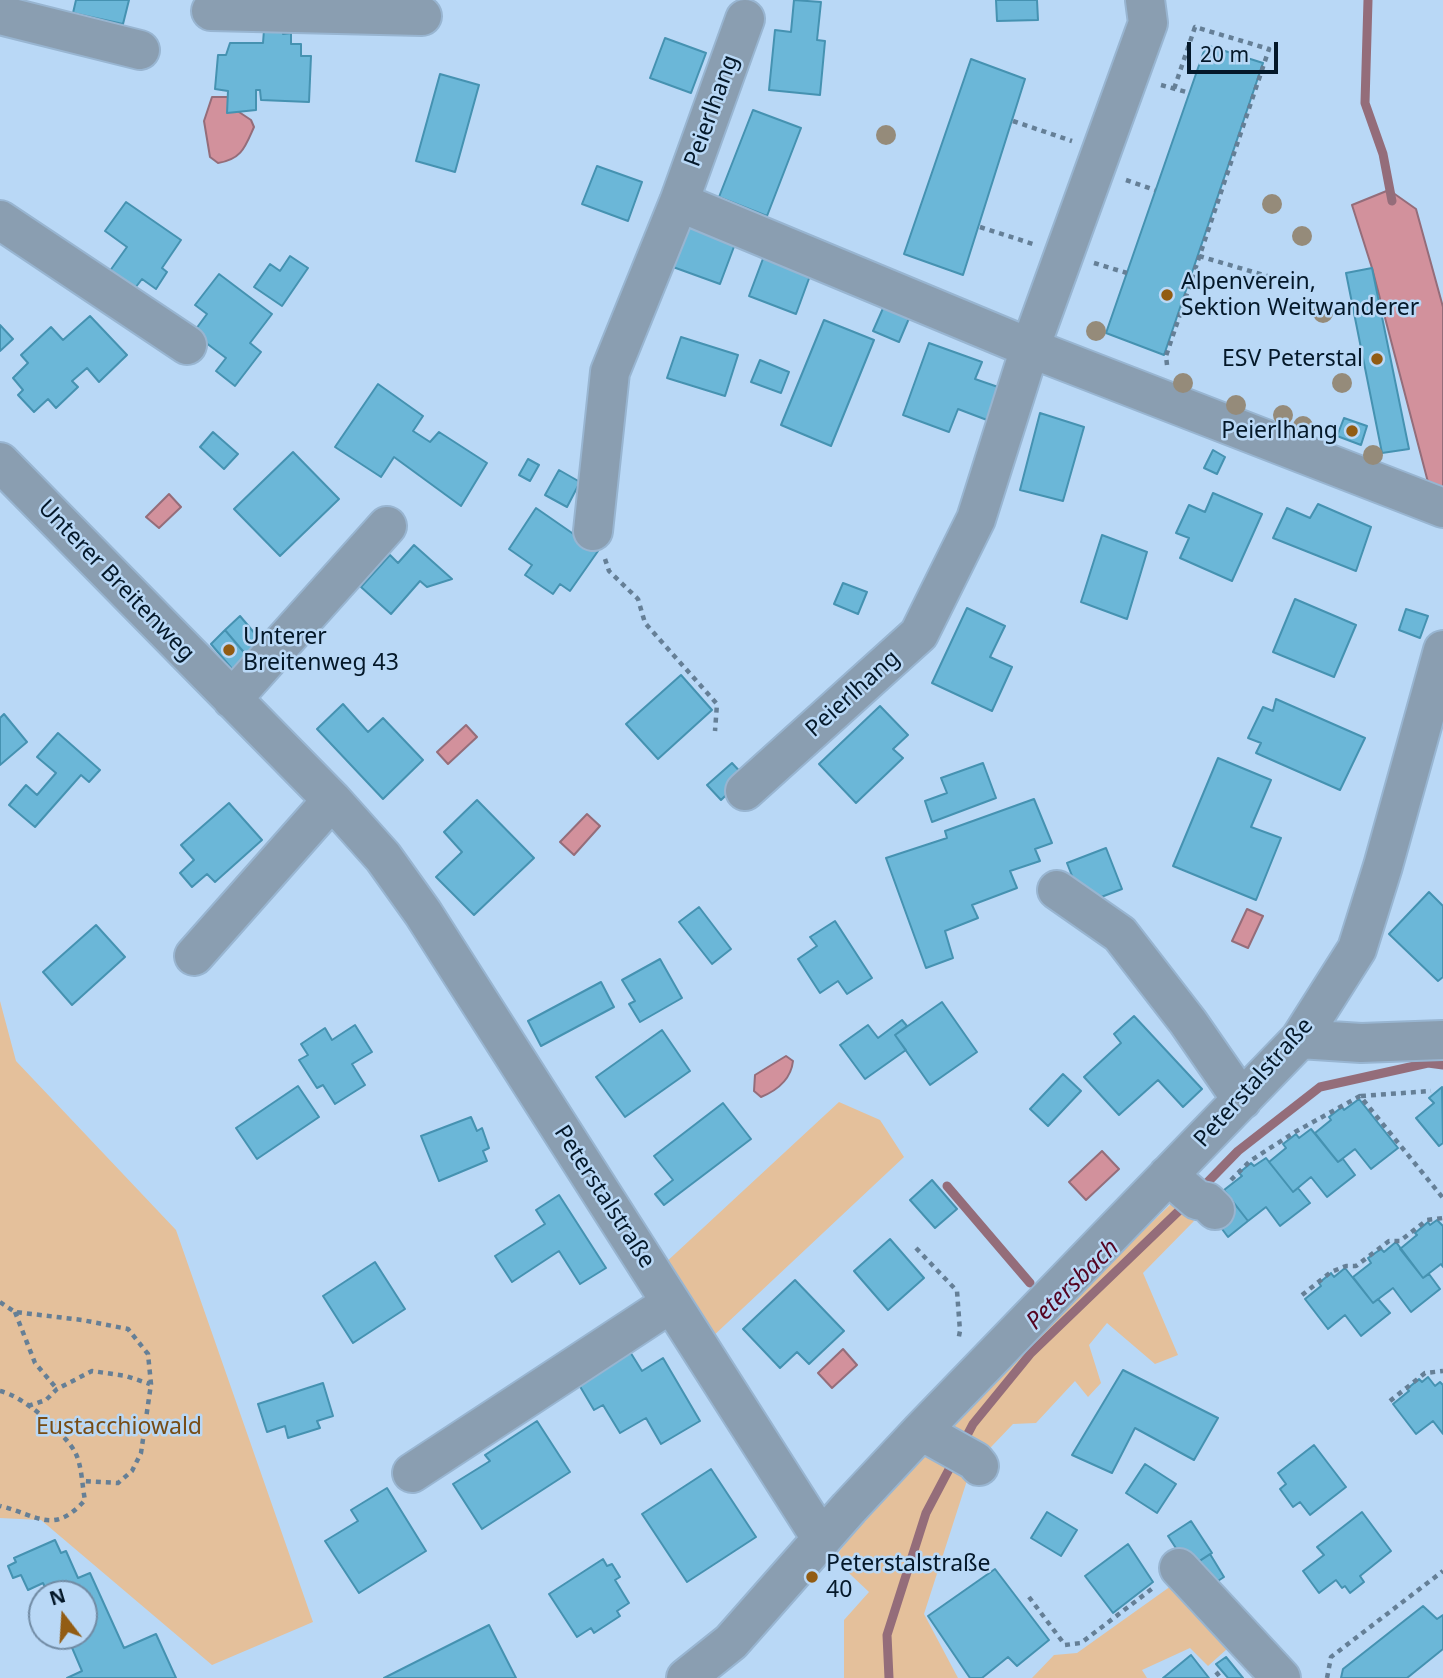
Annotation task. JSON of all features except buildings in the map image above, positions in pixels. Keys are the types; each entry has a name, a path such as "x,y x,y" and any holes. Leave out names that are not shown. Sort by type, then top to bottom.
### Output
{"street":[{"path":"211,11 423,17"},
{"name":"Peierlhang","path":"745,791 919,634 976,519 1030,348 1101,151 1147,11"},
{"path":"0,15 140,50"},
{"name":"Peierlhang","path":"593,531 610,372 679,202 745,19"},
{"path":"679,202 1030,348 1443,508"},
{"path":"0,220 187,345"},
{"name":"Unterer Breitenweg","path":"0,462 332,800 383,857"},
{"path":"232,699 387,526"},
{"name":"Peterstalstraße","path":"686,1678 732,1642 821,1538 1194,1195 1242,1100 1300,1039 1357,948 1383,866 1443,650"},
{"path":"194,956 332,800"},
{"name":"Peterstalstraße","path":"383,857 423,913 821,1538"},
{"path":"1057,890 1120,934 1188,1022 1242,1100"},
{"path":"1300,1039 1361,1043 1443,1040"},
{"path":"412,1473 671,1303"},
{"path":"931,1437 975,1461 979,1466"},
{"path":"1179,1568 1281,1678"}],"path":[{"path":"1172,403 1166,356 1269,49 1195,27 1174,89 1190,93"},
{"path":"1013,121 1101,151"},
{"path":"980,227 1063,254"},
{"path":"1199,256 1266,276 1262,284"},
{"path":"593,531 609,571 638,599 645,623 717,704 715,731"},
{"path":"1194,1195 1295,1132 1360,1096 1431,1091"},
{"path":"1360,1096 1443,1198"},
{"path":"1301,1295 1331,1272 1346,1265 1356,1266 1389,1241 1401,1241 1427,1220 1443,1218"},
{"path":"916,1248 957,1291 960,1331 956,1352"},
{"path":"0,1302 15,1312 128,1329 148,1354 151,1384 141,1453 132,1471 118,1483 81,1481"},
{"path":"15,1312 36,1363 57,1389"},
{"path":"28,1406 46,1400 57,1389 92,1371 151,1384"},
{"path":"1390,1401 1425,1373 1443,1371"},
{"path":"0,1391 28,1406 62,1433 76,1455 85,1500 74,1513 51,1522 0,1506"},
{"path":"1029,1597 1065,1645 1082,1643 1179,1568"},
{"path":"1327,1678 1331,1657 1443,1571"},
{"path":"1216,1672 1220,1678"}],"green space":[{"name":"Eustacchiowald","path":"0,1001 16,1061 176,1230 313,1622 212,1665 41,1520 0,1518"},
{"path":"839,1102 880,1120 904,1157 710,1339 663,1265"},
{"path":"1174,1201 1194,1221 1143,1273 1178,1355 1155,1364 1107,1323 1089,1345 1101,1383 1088,1397 1075,1381 1036,1423 1013,1424 971,1468 924,1614 958,1678 844,1678 844,1620 869,1592 834,1559 869,1510 941,1427"},
{"path":"1178,1581 1213,1618 1227,1649 1208,1666 1190,1648 1142,1670 1147,1678 1032,1678 1054,1655 1077,1653"}],"shaded area":[{"path":"212,97 228,97 239,112 251,120 254,127 238,155 218,163 210,157 204,121"},
{"path":"1389,190 1416,209 1443,307 1443,492 1429,486 1372,268 1352,205"},
{"path":"169,494 181,507 159,528 146,517"},
{"path":"466,725 477,737 448,764 437,752"},
{"path":"587,814 600,826 574,855 560,842"},
{"path":"1247,909 1263,916 1248,948 1232,941"},
{"path":"786,1056 793,1061 786,1078 773,1091 761,1097 754,1091 755,1075"},
{"path":"1102,1151 1119,1169 1086,1200 1069,1182"},
{"path":"843,1349 857,1365 832,1388 818,1373"}],"waterway":[{"path":"1368,0 1365,103 1383,154 1392,201"},
{"name":"Petersbach","path":"1199,1191 1238,1151 1320,1087 1428,1063 1443,1065"},
{"path":"947,1186 1030,1283"},
{"name":"Petersbach","path":"963,1443 973,1424 1031,1353 1187,1203"},
{"name":"Petersbach","path":"889,1678 887,1635 926,1513 955,1458"}],"place":[{"name":"Alpenverein, Sektion Weitwanderer","path":"1167,295"},
{"name":"ESV Peterstal","path":"1377,359"},
{"name":"Peierlhang","path":"1352,431"},
{"name":"Unterer Breitenweg 43","path":"229,650"},
{"name":"Peterstalstraße 40","path":"812,1577"}]}
